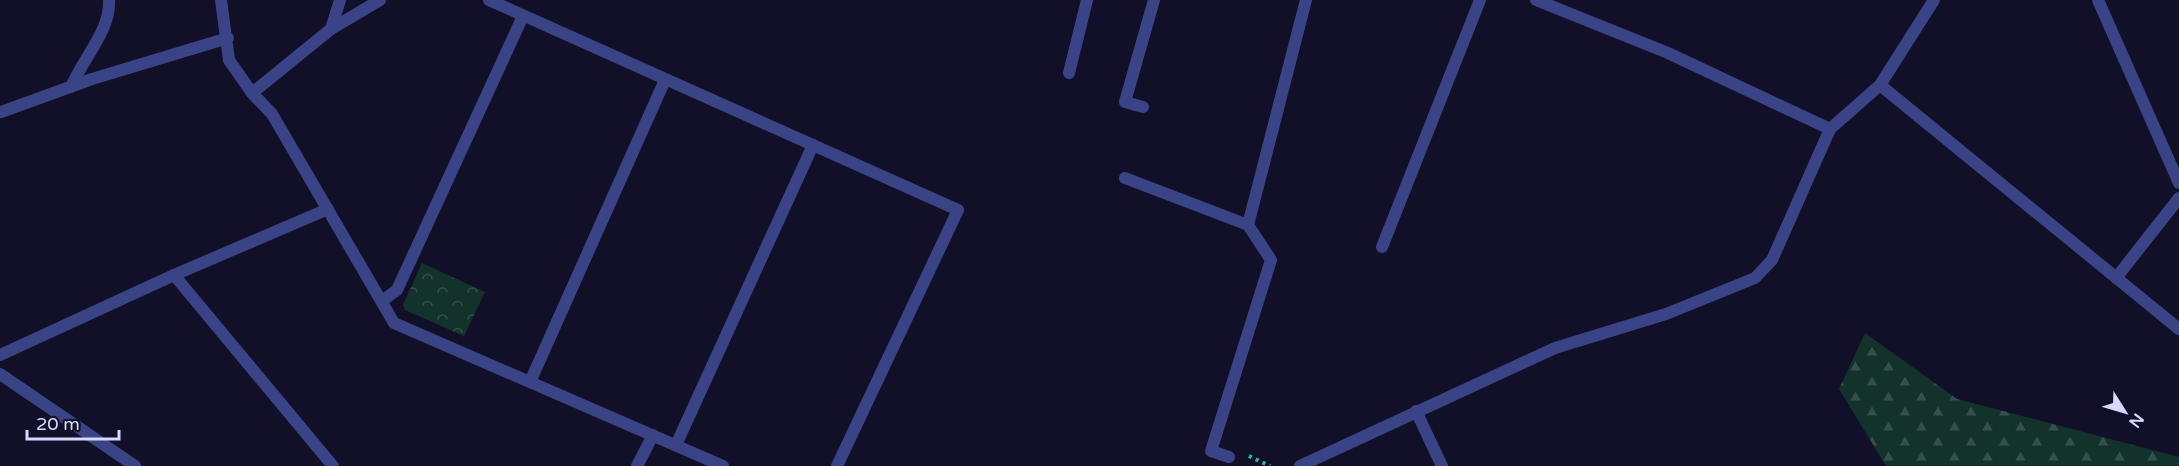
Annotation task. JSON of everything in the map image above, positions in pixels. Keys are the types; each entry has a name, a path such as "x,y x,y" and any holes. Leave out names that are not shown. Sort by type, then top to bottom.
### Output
{"street":[{"path":"71,87 80,65 103,31 110,12 109,0"},
{"path":"221,0 230,60 252,93 272,114 394,323 723,466"},
{"path":"331,29 340,0"},
{"path":"252,93 331,29 380,0"},
{"path":"489,0 958,210 837,466"},
{"path":"1069,73 1087,0"},
{"path":"1143,106 1125,102 1154,0"},
{"path":"1248,225 1306,0"},
{"path":"1382,247 1480,0"},
{"path":"1536,0 1668,53 1830,129"},
{"path":"1300,466 1555,348 1666,314 1755,278 1772,260 1830,129 1880,86 1934,0"},
{"path":"2098,0 2179,183"},
{"path":"382,301 397,290 524,15"},
{"path":"0,124 0,112 71,87 228,38"},
{"path":"530,382 665,80"},
{"path":"1880,86 2179,329"},
{"path":"676,445 813,145"},
{"path":"1125,178 1248,225 1271,260 1211,451 1229,458"},
{"path":"2116,278 2179,198"},
{"path":"0,355 174,275 328,209"},
{"path":"174,275 333,466"},
{"path":"0,374 135,466"},
{"path":"1416,411 1442,466"},
{"path":"637,466 653,435"}],"green space":[{"path":"422,263 485,292 464,336 405,310 403,305"},
{"path":"1865,333 1957,399 2179,457 2179,466 1886,466 1839,389"}]}
